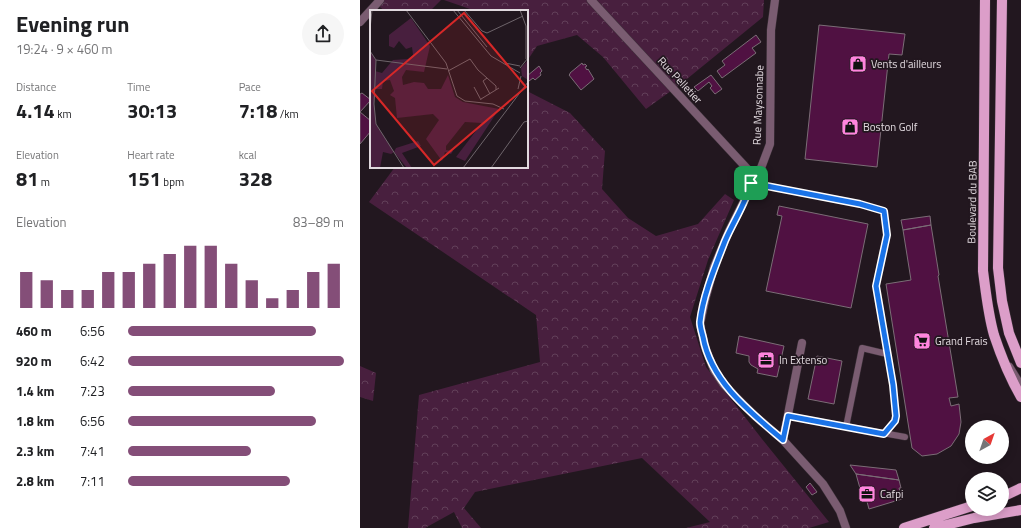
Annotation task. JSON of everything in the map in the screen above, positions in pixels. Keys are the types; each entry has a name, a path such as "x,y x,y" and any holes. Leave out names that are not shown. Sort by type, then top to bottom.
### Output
{"main road":[{"name":"Boulevard du BAB","path":"985,0 983,271 994,335 1012,380 1021,397"},
{"path":"1002,0 998,268 1002,301 1009,333 1021,363"},
{"path":"1009,494 1021,488"},
{"path":"904,528 965,508"},
{"path":"934,528 974,518 1021,510"}],"street":[{"path":"371,10 380,0"},
{"name":"Rue Pelletier","path":"591,0 752,179"},
{"name":"Rue Maysonnabe","path":"775,0 771,30 770,144 761,168 752,179 750,191 729,231 714,267 700,324 705,347 714,370 724,385 755,416 783,440 823,484 833,497 846,528"},
{"path":"360,22 370,11"},
{"path":"783,440 802,343"}],"lane":[{"path":"752,179 884,211 887,235 876,286 893,385 896,416 895,421 884,434"},
{"path":"846,427 862,348 887,354"},
{"path":"999,348 1021,384"},
{"path":"788,416 905,437"}],"green space":[{"path":"380,0 441,0 431,10 384,10 376,4"},
{"path":"444,0 764,0 763,17 682,83 646,109 603,57 577,35 537,46 528,60 528,10 470,9"},
{"path":"528,92 570,113 605,151 602,189 628,218 656,236 698,224 725,194 734,200 708,260 690,317 706,367 829,522 809,528 686,528 710,522 642,458 475,492 464,508 481,528 462,528 454,512 425,528 408,528 419,395 540,362 536,315 369,202 394,168 528,168"},
{"path":"360,366 376,373 373,401 360,397"}],"building":[{"path":"819,25 905,34 902,55 889,54 877,167 805,159"},
{"path":"756,35 761,42 752,48 756,53 722,78 717,71 725,65 722,61"},
{"path":"582,63 583,65 585,64 587,66 585,67 594,79 581,90 569,75"},
{"path":"539,66 542,71 540,73 541,75 535,80 533,78 529,81 528,75"},
{"path":"711,75 722,89 715,94 710,88 712,86 709,82 698,91 694,87"},
{"path":"362,93 370,99 360,112 360,94"},
{"path":"360,112 370,120 370,132 360,144"},
{"path":"779,206 868,224 851,308 766,291 782,216 777,215"},
{"path":"930,216 931,225 903,230 901,220"},
{"name":"Grand Frais","path":"931,225 958,397 949,398 951,406 959,404 961,422 959,434 951,446 937,454 922,456 912,448 886,284 911,280 903,230"},
{"path":"739,336 784,346 777,377 757,373 758,369 751,365 749,362 749,356 736,353"},
{"path":"817,356 842,361 834,404 808,399"},
{"path":"850,465 896,470 899,480 856,474"},
{"path":"856,474 899,480 901,488 899,488 902,499 869,509 866,498 863,499"},
{"path":"810,483 817,492 812,495 806,487"}],"place":[{"name":"Vents d'ailleurs","path":"858,64"},
{"name":"Boston Golf","path":"850,127"},
{"name":"Grand Frais","path":"922,341"},
{"name":"In Extenso","path":"766,360"},
{"name":"Cafpi","path":"867,494"}],"route":[{"path":"751,183 860,204 884,211 887,235 876,286 893,385 896,416 895,421 884,434 788,416 783,440 755,416 724,385 714,370 705,347 700,324 714,267 729,231 750,191 751,183"}]}
